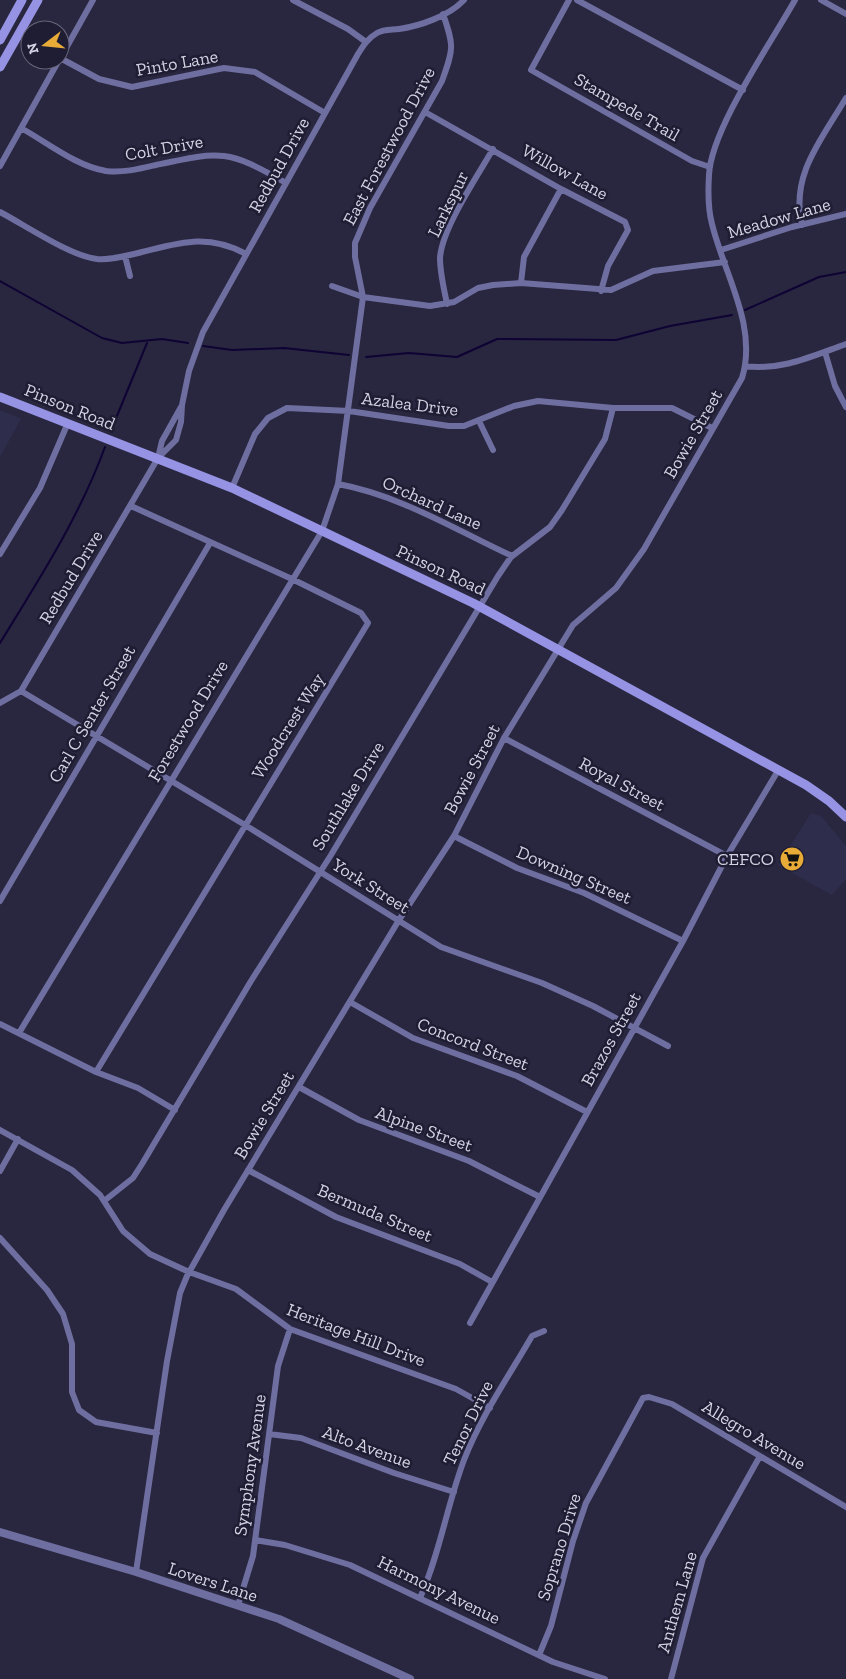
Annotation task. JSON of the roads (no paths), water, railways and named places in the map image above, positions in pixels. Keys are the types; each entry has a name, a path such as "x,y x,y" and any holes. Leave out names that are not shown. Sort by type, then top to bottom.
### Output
{"main road":[{"path":"0,40 22,0"},
{"path":"0,67 38,0"},
{"name":"Pinson Road","path":"0,397 67,425 158,458 232,488 480,606 779,769 816,791 846,817"}],"street":[{"path":"70,41 93,0"},
{"path":"293,0 348,29 366,42"},
{"name":"Redbud Drive","path":"0,703 21,690 158,458 176,440 195,350 246,254 366,42 386,29 398,29 421,24 443,14 464,0"},
{"name":"Stampede Trail","path":"570,0 531,70 692,161 710,167"},
{"path":"577,0 743,90"},
{"name":"Bowie Street","path":"136,1572 171,1335 180,1293 189,1272 248,1170 399,920 454,836 504,738 573,625 605,600 627,574 644,549 712,428 737,388 745,366 745,331 712,224 708,194 710,167 721,129 795,0"},
{"path":"821,0 846,14"},
{"name":"East Forestwood Drive","path":"349,412 363,297 355,257 357,236 370,208 442,81 450,58 452,41 443,14"},
{"name":"Pinto Lane","path":"70,64 99,79 132,87 224,68 255,72 325,112"},
{"path":"0,166 54,70"},
{"path":"802,225 798,208 800,184 807,166 846,98"},
{"name":"Willow Lane","path":"425,112 561,189 625,222 625,237 608,266 601,291"},
{"name":"Colt Drive","path":"21,128 78,161 100,170 128,171 217,154 236,157 254,164 286,183"},
{"name":"Larkspur","path":"447,304 441,269 442,246 451,224 493,149"},
{"path":"521,283 524,256 561,189"},
{"path":"0,212 80,255 96,259 125,256 191,242 208,241 228,244 246,254"},
{"name":"Meadow Lane","path":"721,250 802,225 846,214"},
{"path":"125,256 130,276"},
{"name":"Meadow Lane","path":"332,286 363,297 430,306 447,304 483,286 521,283 601,291 619,287 653,271 725,262"},
{"path":"745,366 769,368 846,344"},
{"path":"825,352 835,386 846,407"},
{"name":"Azalea Drive","path":"232,488 255,434 268,418 287,408 296,407 349,412 449,426 464,426 526,402 538,401 613,408 672,408 712,428"},
{"name":"Redbud Drive","path":"158,458 162,441 182,405"},
{"name":"Southlake Drive","path":"104,1201 133,1178 251,981 320,872 512,556 545,532 562,510 605,439 613,408"},
{"name":"Forestwood Drive","path":"19,1033 322,532 338,484 349,412"},
{"path":"479,421 493,450"},
{"path":"0,554 40,488 67,425"},
{"name":"Orchard Lane","path":"338,484 388,499 512,556"},
{"name":"Woodcrest Way","path":"96,1072 368,623 361,613 292,579 131,506"},
{"name":"Carl C Senter Street","path":"0,901 210,543"},
{"name":"York Street","path":"21,690 455,954 542,983 668,1046"},
{"name":"Royal Street","path":"504,738 727,856"},
{"name":"Brazos Street","path":"470,1323 683,941 727,856 779,769"},
{"name":"Downing Street","path":"454,836 517,868 592,896 683,941"},
{"name":"Concord Street","path":"350,1002 413,1038 517,1076 587,1112"},
{"path":"0,1024 96,1072 138,1088 175,1110"},
{"name":"Alpine Street","path":"299,1086 359,1120 469,1161 540,1197"},
{"name":"Heritage Hill Drive","path":"0,1130 72,1170 104,1201 123,1231 150,1254 189,1272 236,1289 290,1329 456,1389 490,1408"},
{"path":"0,1171 18,1139"},
{"name":"Bermuda Street","path":"248,1170 336,1218 460,1264 492,1282"},
{"path":"0,1238 47,1290 64,1314 72,1344 72,1392 79,1410 96,1422 157,1433"},
{"name":"Symphony Avenue","path":"238,1605 252,1562 280,1358 290,1329"},
{"name":"Tenor Drive","path":"420,1598 432,1569 468,1450 532,1336 544,1331"},
{"name":"Allegro Avenue","path":"643,1398 649,1397 672,1404 846,1507"},
{"name":"Soprano Drive","path":"539,1655 551,1626 575,1535 586,1503 643,1398"},
{"name":"Alto Avenue","path":"269,1434 301,1438 402,1476 454,1492"},
{"name":"Anthem Lane","path":"671,1679 703,1558 760,1456"},
{"name":"Lovers Lane","path":"0,1532 136,1572 279,1619 410,1679"},
{"name":"Harmony Avenue","path":"256,1540 285,1544 338,1560 565,1667 605,1679"}],"waterway":[{"path":"745,310 819,277 846,272"},
{"path":"0,281 102,338 122,343 162,339 188,343"},
{"path":"366,357 409,353 457,357 497,339 616,340 670,326 732,315"},
{"path":"112,428 147,343"},
{"path":"203,346 232,350 284,348 349,355"},
{"path":"0,643 44,572 71,523 105,447"}],"place":[{"name":"CEFCO","path":"792,859"}]}
